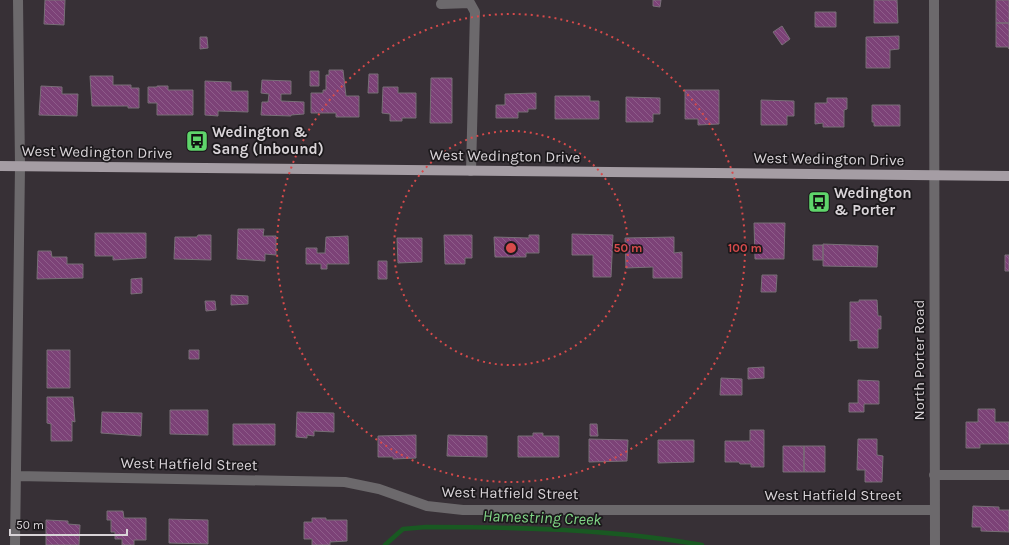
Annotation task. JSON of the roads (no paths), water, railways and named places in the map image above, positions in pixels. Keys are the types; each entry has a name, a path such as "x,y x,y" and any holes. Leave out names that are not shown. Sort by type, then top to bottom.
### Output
{"main road":[{"name":"West Wedington Drive","path":"0,166 1009,176"}],"street":[{"path":"15,545 20,166 18,0"},
{"name":"North Porter Road","path":"934,0 934,545"},
{"path":"441,4 470,3 475,12 471,171"},
{"path":"934,475 1009,475"},
{"name":"West Hatfield Street","path":"16,476 345,482 379,489 427,506 463,510 934,510"}],"waterway":[{"name":"Hamestring Creek","path":"385,545 403,529 426,527 530,528 599,532 634,535 702,545"}],"place":[{"name":"Wedington & Sang (Inbound)","path":"197,141"},
{"name":"Wedington & Porter","path":"819,202"}]}
